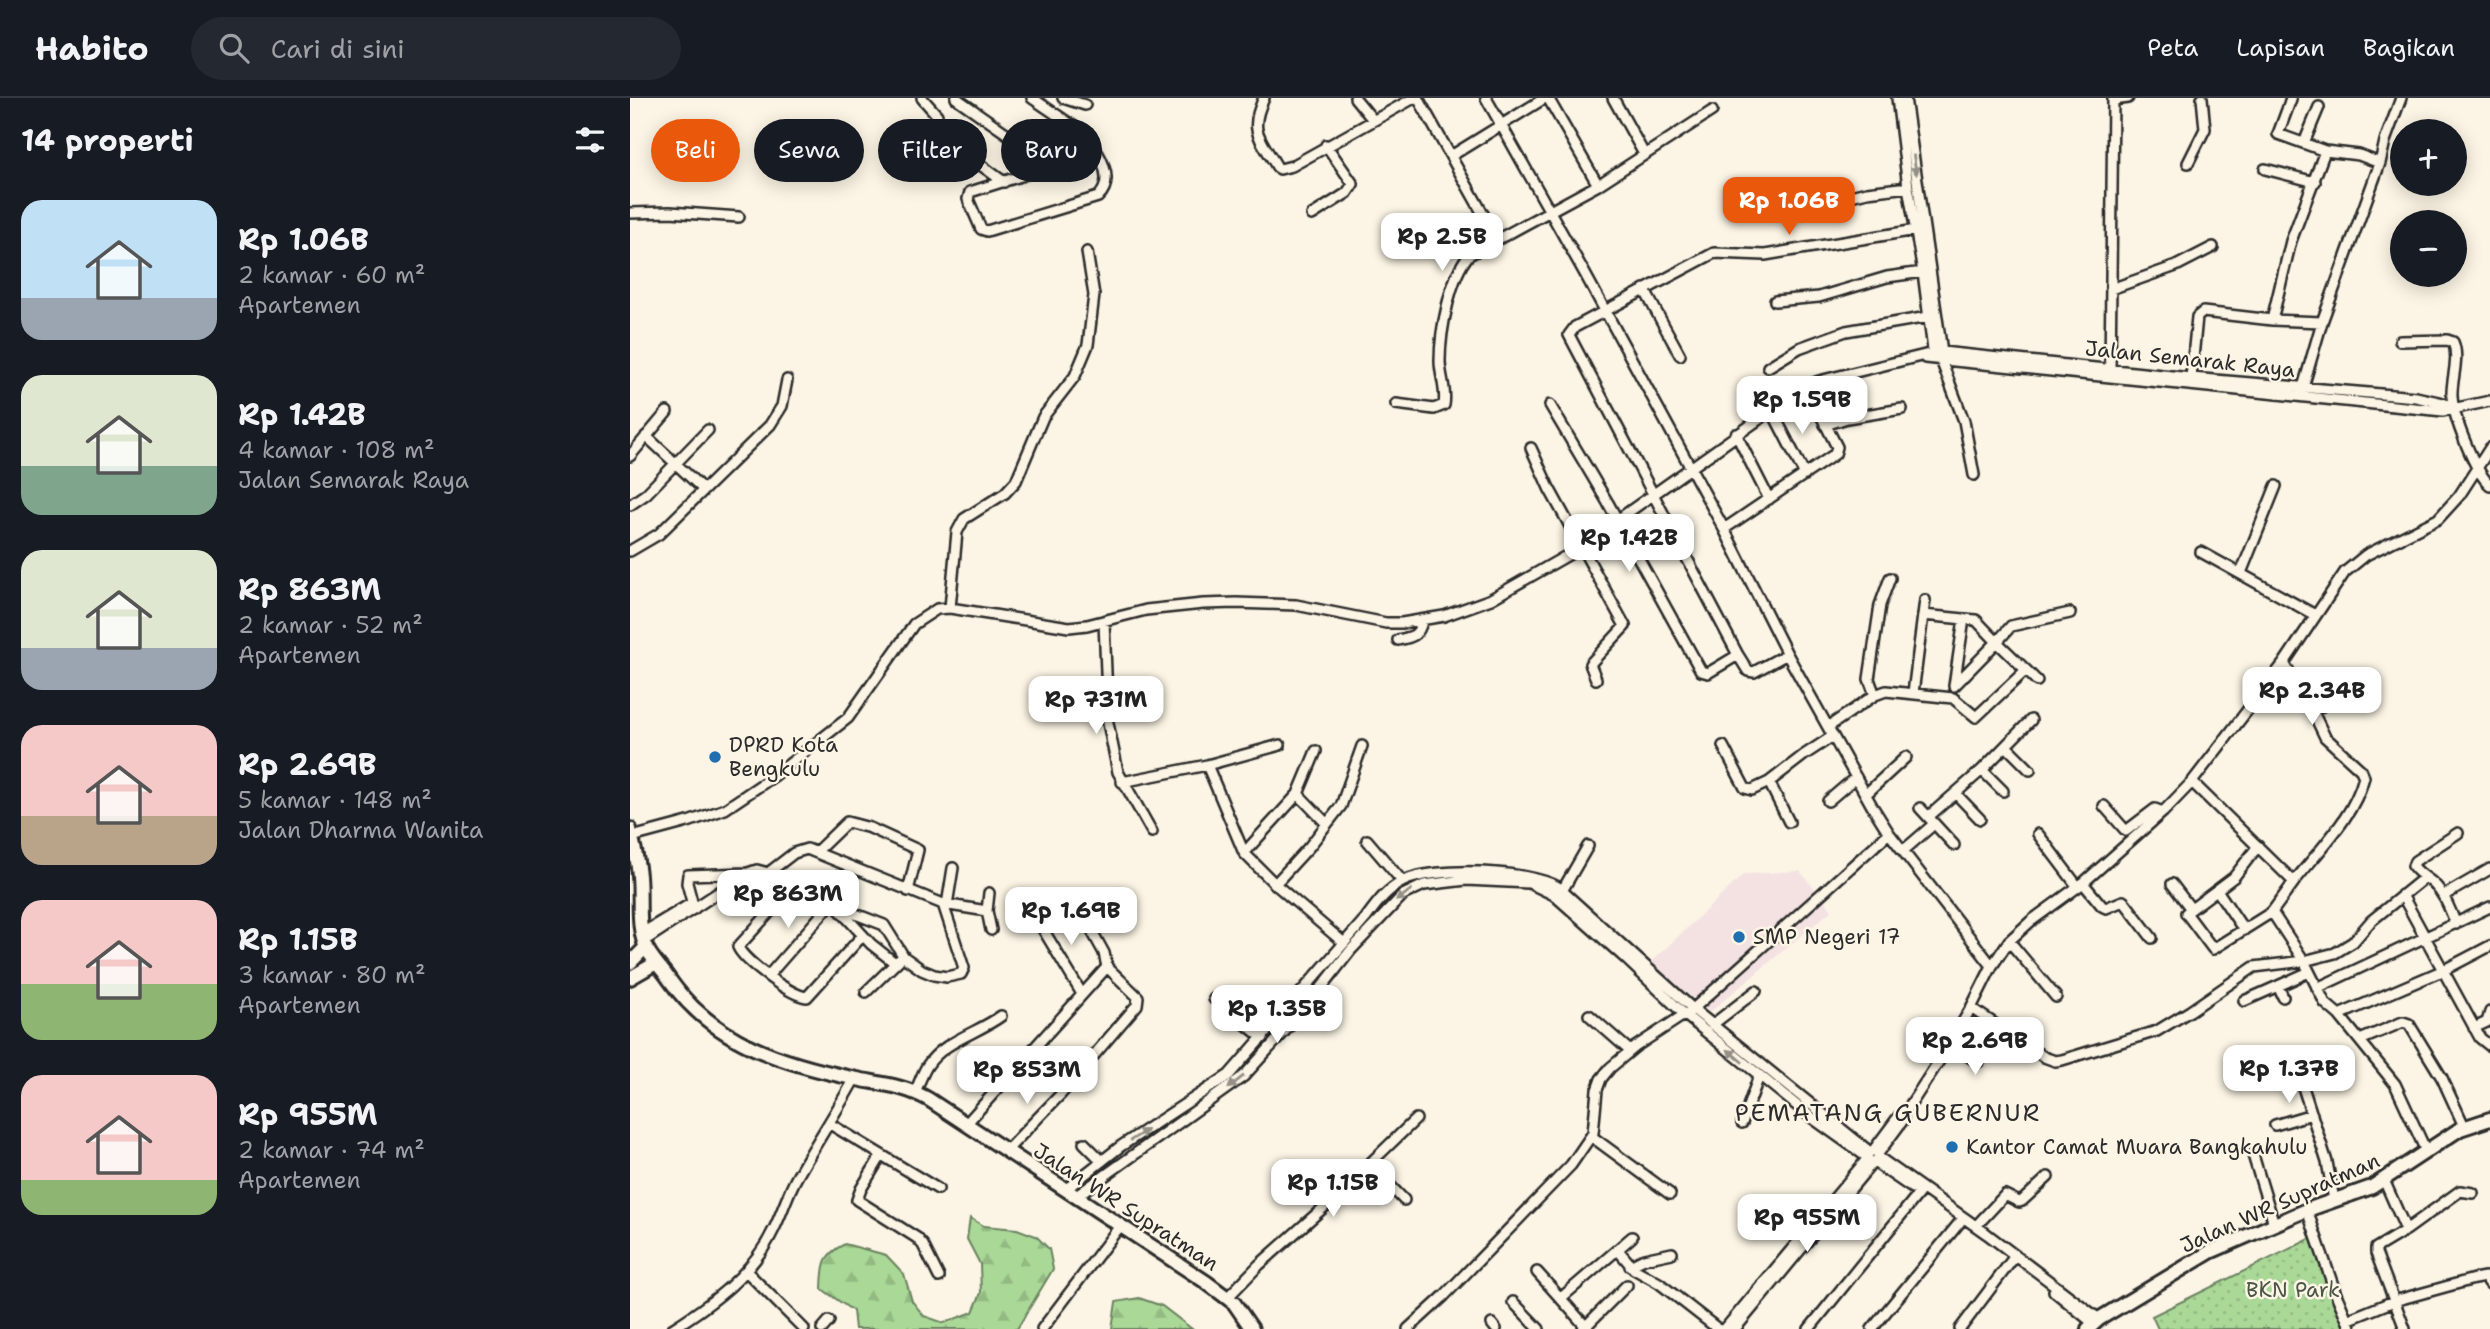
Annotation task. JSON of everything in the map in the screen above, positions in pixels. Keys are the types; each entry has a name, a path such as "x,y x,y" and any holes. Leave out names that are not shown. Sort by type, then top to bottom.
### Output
{"highway":[{"name":"Jalan WR Supratman","path":"631,833 644,940 656,964 698,1013 722,1032 758,1050 915,1092 1227,1298 1252,1329"},
{"path":"630,963 644,940"},
{"path":"630,978 656,964"},
{"name":"Jalan WR Supratman","path":"2093,1324 2210,1252 2307,1210 2372,1187 2464,1126 2490,1119"}],"street":[{"path":"922,98 937,116"},
{"path":"956,98 968,101 1001,126"},
{"path":"1032,98 1065,119"},
{"path":"1063,98 1085,105"},
{"path":"1264,98 1256,116 1255,128 1276,167 1283,169 1416,98 1497,239"},
{"path":"1355,98 1373,120"},
{"path":"1486,98 1724,529 1787,654 1856,777 1889,833 1992,966"},
{"path":"1451,156 1547,98 1598,185"},
{"path":"1613,98 1644,154"},
{"path":"1896,98 1935,356 1964,421 1974,475"},
{"path":"1905,98 1935,356"},
{"path":"2110,372 2113,99 2128,98"},
{"path":"2189,163 2205,129 2202,98"},
{"path":"2302,392 2322,322 2401,98"},
{"path":"2291,99 2278,134 2325,151 2358,155 2380,163"},
{"path":"2304,143 2319,107"},
{"path":"1396,404 1434,409 1444,405 1440,359 1445,317 1457,275 1469,255 1598,185 1712,111"},
{"path":"1312,215 1347,193 1353,184 1326,145"},
{"path":"2272,320 2291,241 2325,151"},
{"path":"1004,182 970,192 968,195 984,231 1100,196 1107,175 1102,164"},
{"path":"2265,169 2315,182"},
{"path":"1813,205 1867,192 1908,187"},
{"path":"630,212 739,217"},
{"path":"1787,654 1750,672 1738,655 1569,335 1575,327 1714,253 1765,256 1916,230"},
{"path":"2111,289 2176,266 2213,247"},
{"path":"631,833 688,822 725,809 774,776 848,719 914,624 937,609 950,608 957,532 964,519 1005,492 1016,481 1043,417 1075,376 1088,345 1094,295 1087,252"},
{"path":"1774,301 1819,297 1887,277 1923,272"},
{"path":"1644,289 1680,355"},
{"path":"2192,378 2198,315 2203,312 2272,320 2322,322"},
{"path":"1768,368 1799,348 1846,331 1928,317"},
{"path":"2400,341 2453,342 2456,350 2453,408 2476,468 2490,485"},
{"name":"Jalan Semarak Raya","path":"950,608 1061,626 1087,625 1146,610 1180,606 1276,602 1386,623 1422,621 1444,616 1495,597 1582,545 1806,386 1834,377 1935,356 2192,378 2443,411 2490,401"},
{"name":"Jalan Semarak Raya","path":"2110,372 2302,392"},
{"path":"630,551 659,534 770,425 782,406 787,380"},
{"path":"1724,529 1837,452 1837,447 1806,386"},
{"path":"1550,405 1701,671 1708,673 1738,655"},
{"path":"1825,425 1847,418 1902,409"},
{"path":"1772,411 1805,475"},
{"path":"630,456 667,412"},
{"path":"630,505 646,494 708,430"},
{"path":"1737,434 1769,499"},
{"path":"646,436 704,490"},
{"path":"1531,448 1549,488 1625,626 1590,664 1596,680"},
{"path":"1725,1329 1873,1157 1950,1044 1992,966 2009,942 2032,921 2081,885 2163,812 2192,782 2284,663 2350,567 2380,547 2438,519 2459,496 2490,448"},
{"path":"2241,573 2276,486"},
{"path":"2201,552 2315,615"},
{"path":"1875,695 1869,679 1880,605 1890,578"},
{"path":"1913,693 1925,600"},
{"path":"1954,686 2011,626 2070,613"},
{"path":"1923,615 1976,620 2037,681"},
{"path":"1954,698 1964,619"},
{"path":"1104,621 1108,723 1118,772 1152,832"},
{"path":"1398,640 1415,635 1422,621"},
{"path":"2258,846 2234,877 2186,913 2213,949 2272,912 2337,829 2360,790 2364,777 2361,770 2325,737 2284,663"},
{"path":"1723,746 1746,790 1756,789 1804,755 1875,695 1886,691 1954,698 1976,717 2026,670"},
{"path":"2313,712 2362,677"},
{"path":"1904,850 2031,720"},
{"path":"1122,782 1207,765 1280,745"},
{"path":"1275,884 1341,806 1362,746"},
{"path":"2006,746 2030,770"},
{"path":"1244,853 1298,794 1316,751"},
{"path":"1866,794 1906,757"},
{"path":"1207,765 1244,853 1275,884 1345,943"},
{"path":"1982,770 2003,792"},
{"path":"1828,801 1856,777"},
{"path":"1769,782 1789,822"},
{"path":"2192,782 2294,882"},
{"path":"1298,794 1328,824"},
{"path":"1956,794 1980,819"},
{"path":"2104,806 2126,831 2149,811 2155,809 2163,812"},
{"path":"1920,808 1954,845"},
{"path":"816,852 847,822 870,828 918,850 908,891"},
{"path":"1408,1329 1444,1296 1571,1164 1591,1136 1597,1090 1601,1079 1610,1068 1630,1051 1693,1009 1889,833"},
{"path":"2456,924 2443,896 2413,863 2458,833"},
{"path":"2038,834 2102,906 2106,908 2123,901 2152,938"},
{"path":"1367,840 1402,881"},
{"path":"1562,891 1588,846"},
{"path":"768,873 803,849 945,904 987,911"},
{"path":"644,940 693,906 757,870 768,873 791,889 884,925 904,957 934,975 947,977 961,974 964,966 945,904 953,868"},
{"path":"2443,896 2490,869"},
{"path":"717,873 723,890"},
{"path":"693,906 687,883 688,875 748,873"},
{"path":"1070,1194 1238,1081 1304,1010 1379,918 1422,880 1465,873 1514,874 1543,880 1562,891 1693,1009 1873,1157 2093,1324"},
{"path":"1971,1008 2045,1057 2054,1061 2062,1060 2157,1031 2254,967 2304,961 2335,953 2353,942 2371,921 2424,878"},
{"path":"1070,1194 1102,1161 1229,1075 1381,898 1402,881 1492,880 1529,883 1543,888 1586,922 1684,1014 1821,1125 1976,1226 2093,1324"},
{"path":"2172,884 2191,909"},
{"path":"791,889 738,947 742,954 796,994 807,997 863,935"},
{"path":"2217,890 2244,930"},
{"path":"989,893 987,911 991,930"},
{"path":"2402,895 2474,1028 2483,1042 2490,1046"},
{"path":"834,906 895,963"},
{"path":"768,975 834,906"},
{"path":"2317,988 2490,906"},
{"path":"2272,912 2293,948 2304,961 2325,1003 2339,1015 2395,1084 2426,1151"},
{"path":"1035,916 1082,994"},
{"path":"1006,1151 1060,1095 1137,1005 1138,997 1107,967 1104,953 1093,933"},
{"path":"2009,942 2056,997"},
{"path":"2339,1015 2444,970 2490,946"},
{"path":"866,992 904,957"},
{"path":"966,1124 1107,967"},
{"path":"2244,1001 2309,972"},
{"path":"2278,986 2283,997"},
{"path":"1712,1025 1756,991"},
{"path":"1214,999 1263,1038"},
{"path":"1293,1002 1304,1010"},
{"path":"2474,1028 2487,1021 2490,1012"},
{"path":"1589,1015 1630,1051"},
{"path":"915,1092 932,1059 958,1040 1001,1016"},
{"path":"2360,1040 2403,1022 2409,1024 2442,1078 2464,1126"},
{"path":"1950,1044 1978,1062 1995,1045"},
{"path":"1742,1123 1759,1076"},
{"path":"672,1329 715,1301 746,1271 773,1232 796,1177 855,1078"},
{"path":"2302,1084 2327,1162 2334,1200"},
{"path":"2275,1125 2312,1114"},
{"path":"1227,1298 1416,1119"},
{"path":"830,1124 938,1189"},
{"path":"1591,1136 1670,1194"},
{"path":"1084,1143 1102,1161"},
{"path":"2253,1155 2274,1224"},
{"path":"881,1156 860,1189 857,1200 917,1238 939,1277"},
{"path":"1369,1164 1404,1200"},
{"path":"1976,1226 2005,1195 2022,1201 2048,1177"},
{"path":"2384,1180 2406,1230"},
{"path":"2405,1329 2376,1248 2460,1191 2473,1193"},
{"path":"1809,1329 1919,1193"},
{"path":"2307,1210 2349,1324 2394,1301 2485,1277 2490,1283"},
{"path":"1872,1329 1960,1222"},
{"path":"1042,1329 1120,1226"},
{"path":"1561,1298 1632,1237"},
{"path":"1618,1250 1630,1266 1659,1283 1718,1329"},
{"path":"1630,1266 1644,1259 1672,1253"},
{"path":"1735,1329 1790,1256"},
{"path":"1960,1329 2012,1260"},
{"path":"746,1271 804,1329"},
{"path":"1537,1272 1585,1328 1627,1285"},
{"path":"1513,1302 1539,1329"},
{"path":"822,1329 829,1321"}],"shaded area":[{"name":"SMP Negeri 17","path":"1800,871 1832,910 1710,1012 1650,963 1744,874"}],"green space":[{"path":"970,1218 984,1226 1017,1229 1036,1236 1049,1249 1053,1269 1017,1329 855,1329 853,1311 822,1289 825,1262 832,1252 845,1244 886,1255 904,1274 912,1301 924,1316 944,1323 973,1312 981,1293 980,1264 967,1239"},
{"name":"BKN Park","path":"2316,1236 2351,1329 2158,1329 2152,1316"},
{"path":"1139,1298 1162,1306 1192,1329 1112,1329 1116,1302"}],"place":[{"name":"DPRD Kota Bengkulu","path":"715,757"},
{"name":"SMP Negeri 17","path":"1739,937"},
{"name":"Kantor Camat Muara Bangkahulu","path":"1952,1147"}],"district":[{"name":"PEMATANG GUBERNUR","path":"1888,1113"}]}
